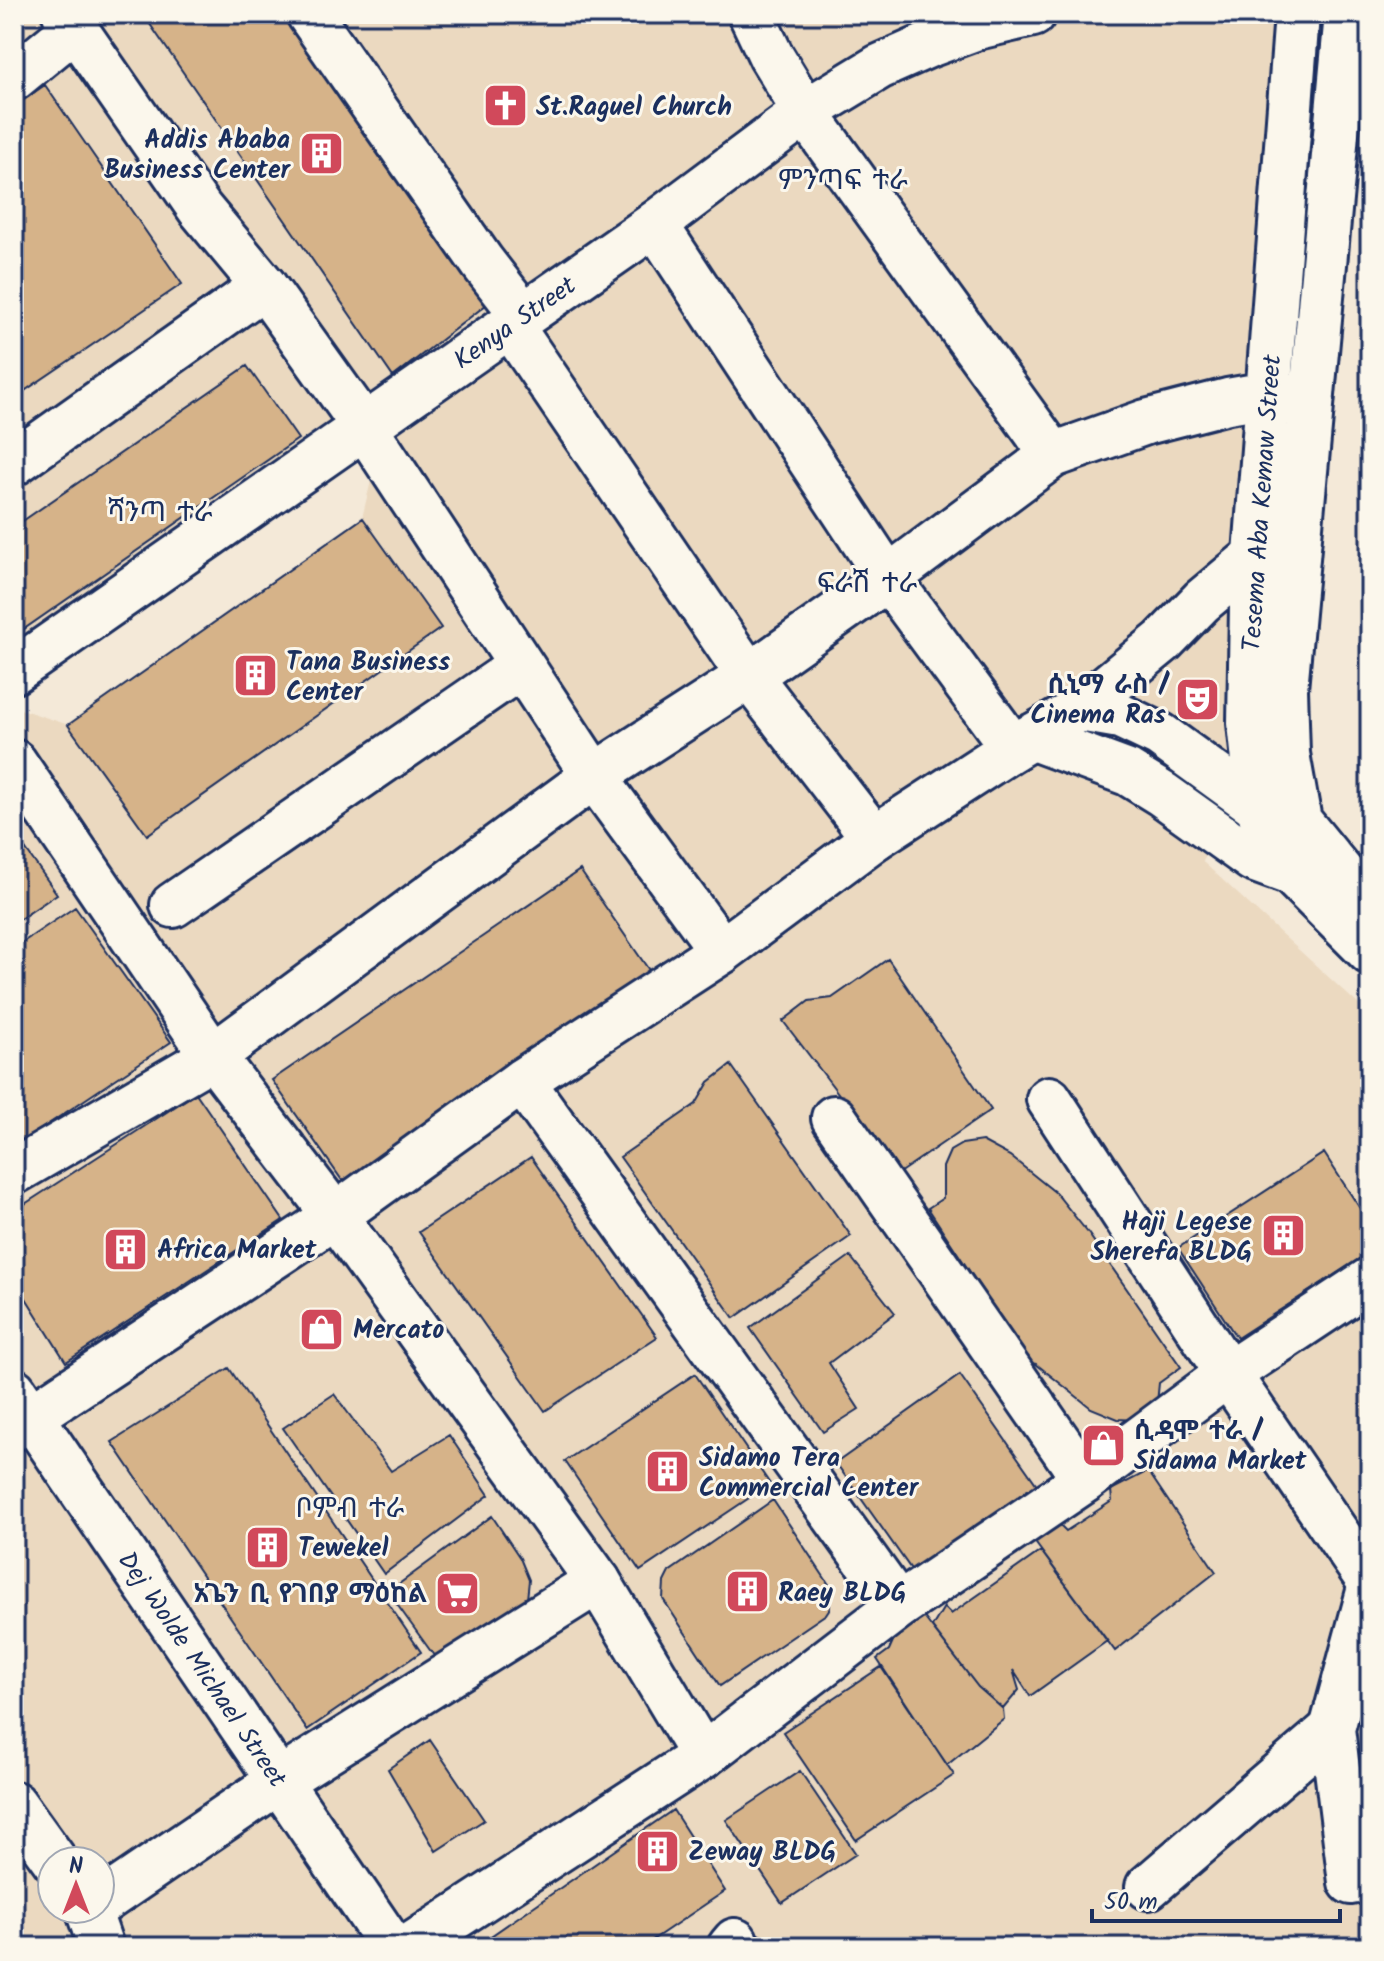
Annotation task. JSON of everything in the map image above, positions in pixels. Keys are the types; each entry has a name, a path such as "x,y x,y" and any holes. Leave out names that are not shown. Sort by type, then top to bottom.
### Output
{"street":[{"path":"309,14 482,262 749,676 874,838"},
{"path":"751,14 771,56 805,112 1053,455"},
{"name":"Kenya Street","path":"14,671 655,224 805,112 879,67 931,44 977,27 1033,14"},
{"name":"Tesema Aba Kemaw Street","path":"1297,14 1252,607 1250,723 1279,814 1370,908"},
{"name":"Tesema Aba Kemaw Street","path":"1347,14 1285,689 1287,754 1279,814 1265,831 1291,873 1370,952"},
{"path":"14,78 70,22 200,209 264,286 364,426 594,776 722,951"},
{"path":"655,224 888,578 1022,742 1128,773 1253,859 1291,873"},
{"path":"14,463 264,286"},
{"path":"14,1172 213,1056 594,776 749,676 888,578 1053,455 1146,422 1228,401 1268,394 1313,398"},
{"path":"20,1412 335,1216 522,1081 722,951 874,838 1022,742 1080,709 1163,641 1226,579 1257,555"},
{"path":"173,905 521,666"},
{"path":"1080,709 1120,716 1160,735 1279,814"},
{"path":"14,762 213,1056 335,1216 598,1581 703,1756"},
{"path":"522,1081 899,1606"},
{"path":"1049,1099 1228,1374 1370,1582"},
{"path":"834,1118 1085,1480"},
{"path":"409,1947 703,1756 899,1606 1085,1480 1228,1374 1370,1280"},
{"name":"Dej Wolde Michael Street","path":"20,1412 392,1947"},
{"path":"116,1900 279,1781 598,1581"},
{"path":"1351,1882 1332,1729 1370,1588"},
{"path":"1148,1887 1332,1729"},
{"path":"14,1804 43,1845"}],"shaded area":[{"path":"14,14 1293,14 1235,724 1203,862 1370,1015 1370,1947 14,1947 14,707 69,725 362,518 385,423 14,682"}],"building":[{"name":"Addis Ababa Business Center","path":"143,14 303,14 500,294 393,377"},
{"path":"45,85 182,284 14,398 14,106"},
{"path":"247,366 298,439 14,636 14,527"},
{"name":"Tana Business Center","path":"363,518 441,628 147,835 68,725"},
{"path":"14,833 57,894 14,923"},
{"path":"580,870 653,976 346,1186 272,1080"},
{"path":"75,907 171,1042 14,1147 14,948"},
{"path":"888,959 991,1110 899,1173 783,1021 809,1001 832,998"},
{"path":"731,1065 851,1236 734,1318 620,1157 696,1104 709,1082"},
{"name":"Africa Market","path":"196,1093 283,1220 66,1362 14,1279 14,1211"},
{"path":"982,1141 1010,1156 1056,1193 1088,1233 1181,1367 1159,1383 1157,1403 1136,1420 1118,1419 1091,1408 1036,1364 1025,1362 1005,1339 987,1298 928,1208 943,1198 943,1167 950,1151 962,1144"},
{"name":"Haji Legese Sherefa BLDG","path":"1324,1153 1370,1224 1370,1252 1237,1338 1178,1248"},
{"path":"531,1157 657,1337 545,1411 419,1232"},
{"path":"850,1256 895,1313 829,1363 859,1409 823,1432 750,1328"},
{"name":"Tewekel","path":"229,1368 421,1652 307,1730 112,1442"},
{"name":"Sidamo Tera Commercial Center","path":"695,1374 770,1484 640,1571 565,1461"},
{"path":"960,1375 1037,1485 913,1572 836,1463"},
{"path":"334,1394 391,1471 449,1435 489,1495 384,1574 283,1428"},
{"path":"1148,1471 1216,1572 1115,1651 1034,1541 1058,1523 1066,1531 1112,1501 1111,1490"},
{"name":"Raey BLDG","path":"773,1500 830,1586 830,1608 826,1614 720,1686 663,1599 664,1582 669,1572"},
{"path":"492,1516 520,1558 529,1580 527,1599 499,1625 440,1664 388,1592"},
{"path":"1041,1551 1107,1641 1030,1696 1013,1670 1019,1690 1003,1709 978,1687 932,1627 944,1607 951,1614"},
{"path":"923,1616 978,1687 1003,1709 1004,1719 947,1765 877,1659 889,1650 897,1632"},
{"path":"881,1667 954,1775 856,1840 783,1732"},
{"path":"430,1740 484,1820 436,1851 388,1769"},
{"path":"800,1771 856,1854 782,1903 726,1820"},
{"name":"Zeway BLDG","path":"673,1810 725,1891 642,1947 475,1947"},
{"path":"752,1931 783,1947 742,1947"}],"place":[{"name":"St.Raguel Church","path":"505,106"},
{"name":"Addis Ababa Business Center","path":"321,154"},
{"name":"Tana Business Center","path":"255,676"},
{"name":"ሲኒማ ራስ / Cinema Ras","path":"1197,699"},
{"name":"Haji Legese Sherefa BLDG","path":"1283,1236"},
{"name":"Africa Market","path":"126,1249"},
{"name":"Mercato","path":"322,1329"},
{"name":"ሲዳሞ ተራ / Sidama Market","path":"1103,1445"},
{"name":"Sidamo Tera Commercial Center","path":"668,1472"},
{"name":"Tewekel","path":"267,1547"},
{"name":"Raey BLDG","path":"747,1592"},
{"name":"አጌን ቢ የገበያ ማዕከል","path":"458,1593"},
{"name":"Zeway BLDG","path":"657,1851"}],"district":[{"name":"ምንጣፍ ተራ","path":"843,179"},
{"name":"ሻንጣ ተራ","path":"160,511"},
{"name":"ፍራሽ ተራ","path":"867,582"},
{"name":"ቦምብ ተራ","path":"350,1507"}]}
